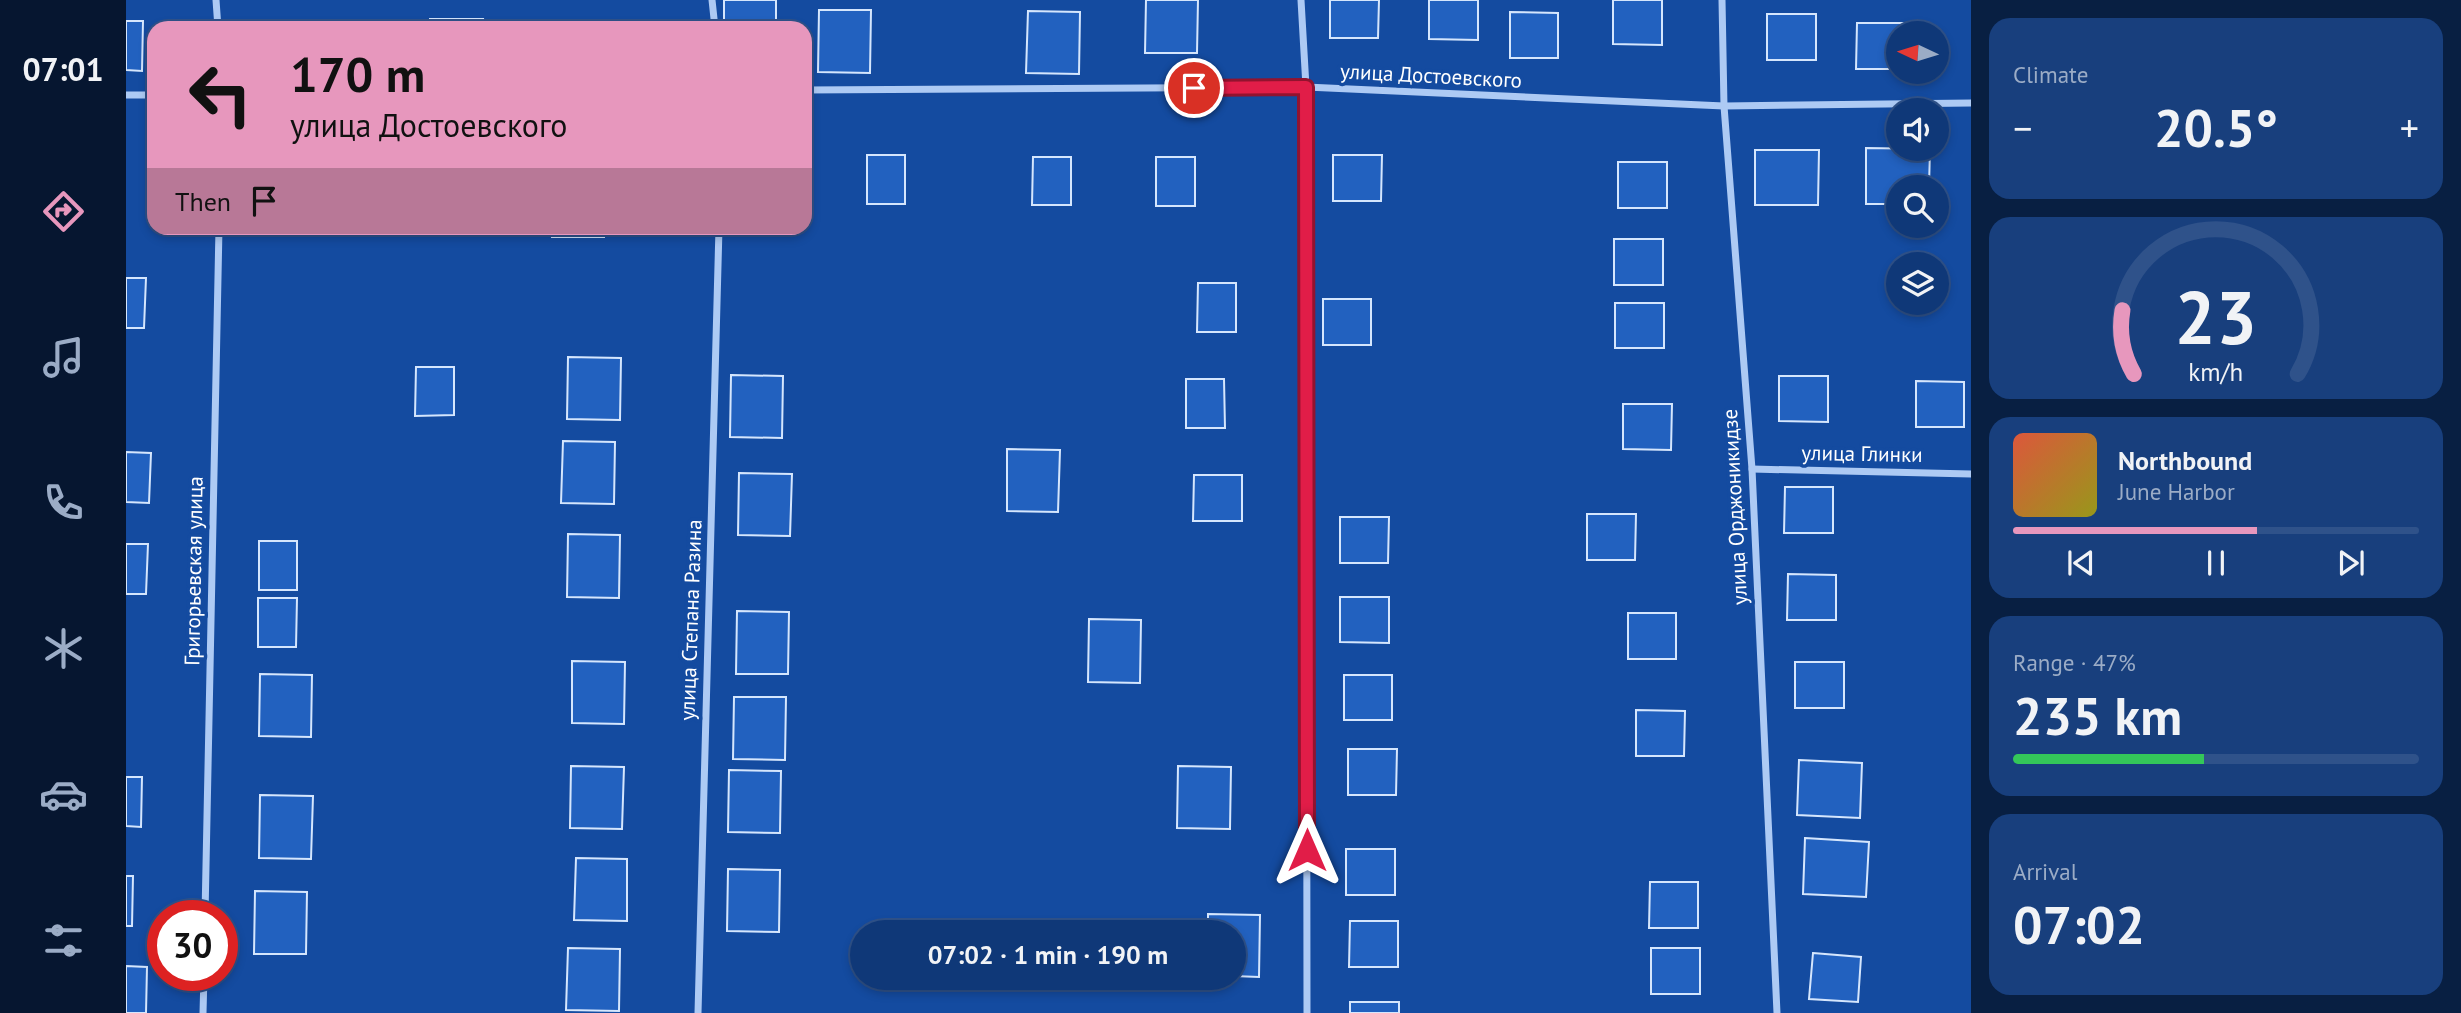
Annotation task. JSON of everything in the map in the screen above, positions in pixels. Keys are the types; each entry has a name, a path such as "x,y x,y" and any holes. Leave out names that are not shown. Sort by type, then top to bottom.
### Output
{"street":[{"path":"216,0 218,21"},
{"path":"712,0 714,21"},
{"path":"1301,0 1306,87 1307,1013"},
{"name":"улица Орджоникидзе","path":"1722,0 1724,107 1752,469 1777,1013"},
{"name":"улица Достоевского","path":"812,90 1306,87 1724,107 1971,103"},
{"path":"126,95 147,94"},
{"name":"Григорьевская улица","path":"205,900 219,235"},
{"name":"улица Степана Разина","path":"698,1013 719,235"},
{"name":"улица Глинки","path":"1752,469 1971,474"},
{"path":"203,1013 204,991"}],"building":[{"path":"724,0 776,0 776,21 724,21"},
{"path":"1146,0 1198,0 1197,53 1145,53"},
{"path":"1330,0 1379,0 1378,38 1330,38"},
{"path":"1429,0 1478,0 1478,40 1429,39"},
{"path":"1613,0 1662,0 1662,45 1613,44"},
{"path":"819,10 871,10 870,73 818,72"},
{"path":"1028,11 1080,12 1079,74 1026,73"},
{"path":"1510,12 1558,13 1558,58 1510,58"},
{"path":"1767,14 1816,14 1816,60 1767,60"},
{"path":"430,19 483,19 483,21"},
{"path":"126,21 143,21 142,71 126,70"},
{"path":"1857,23 1886,23 1886,69 1856,69"},
{"path":"1866,148 1886,148 1886,161 1930,161 1929,175 1886,175 1886,204 1866,204"},
{"path":"1755,150 1819,150 1818,205 1755,205"},
{"path":"867,155 905,155 905,204 867,204"},
{"path":"1333,155 1382,155 1381,201 1333,201"},
{"path":"1033,157 1071,157 1071,205 1032,205"},
{"path":"1156,157 1195,157 1195,206 1156,206"},
{"path":"1618,162 1667,162 1667,208 1618,208"},
{"path":"552,235 604,235 604,237"},
{"path":"1614,239 1663,239 1663,285 1614,285"},
{"path":"126,278 146,278 144,328 126,328"},
{"path":"1198,283 1236,283 1236,332 1197,332"},
{"path":"1323,299 1371,299 1371,345 1323,345"},
{"path":"1615,303 1664,303 1664,348 1615,348"},
{"path":"568,357 621,358 620,420 567,419"},
{"path":"416,367 454,367 454,415 415,416"},
{"path":"731,375 783,376 782,438 730,437"},
{"path":"1779,376 1828,376 1828,422 1779,421"},
{"path":"1186,379 1224,379 1225,428 1186,428"},
{"path":"1916,381 1964,382 1964,427 1916,427"},
{"path":"1623,404 1672,404 1671,450 1623,449"},
{"path":"563,441 615,442 614,504 561,503"},
{"path":"1007,449 1060,450 1058,512 1007,511"},
{"path":"126,452 151,453 149,503 126,502"},
{"path":"739,473 792,474 790,536 738,535"},
{"path":"1194,475 1242,475 1242,521 1193,521"},
{"path":"1785,487 1833,487 1833,533 1784,533"},
{"path":"1587,514 1636,514 1635,560 1587,560"},
{"path":"1340,517 1389,517 1388,563 1340,563"},
{"path":"568,534 620,535 619,598 567,597"},
{"path":"259,541 297,541 297,590 259,590"},
{"path":"126,544 148,544 146,594 126,594"},
{"path":"1788,574 1836,575 1836,620 1787,620"},
{"path":"1340,597 1389,597 1389,643 1340,642"},
{"path":"258,598 297,598 296,647 258,647"},
{"path":"737,611 789,612 788,674 736,674"},
{"path":"1628,613 1676,613 1676,659 1628,659"},
{"path":"1089,619 1141,620 1140,683 1088,682"},
{"path":"572,661 625,662 624,724 572,723"},
{"path":"1795,662 1844,662 1844,708 1795,708"},
{"path":"260,674 312,675 311,737 259,736"},
{"path":"1344,675 1392,675 1392,720 1344,720"},
{"path":"734,697 786,697 785,760 733,759"},
{"path":"1636,710 1685,711 1684,756 1636,756"},
{"path":"1348,749 1397,749 1396,795 1348,795"},
{"path":"1799,760 1862,763 1860,818 1797,815"},
{"path":"571,766 624,767 622,829 570,828"},
{"path":"1178,766 1231,767 1230,829 1177,828"},
{"path":"729,770 781,771 780,833 728,832"},
{"path":"126,777 142,777 141,827 126,826"},
{"path":"260,795 313,796 311,859 259,858"},
{"path":"1805,838 1869,842 1866,897 1803,894"},
{"path":"1346,849 1395,849 1395,895 1346,895"},
{"path":"576,858 627,859 627,921 574,920"},
{"path":"728,869 780,870 779,932 727,931"},
{"path":"126,876 133,876 132,926 126,926"},
{"path":"1650,882 1698,882 1698,928 1649,928"},
{"path":"255,891 307,892 306,954 254,954"},
{"path":"1208,914 1260,915 1259,977 1246,976 1246,920 1208,920"},
{"path":"1350,921 1398,921 1398,967 1349,967"},
{"path":"568,948 620,949 619,1011 566,1010"},
{"path":"1651,948 1700,948 1700,994 1651,994"},
{"path":"1813,953 1861,957 1858,1002 1809,999"},
{"path":"126,966 147,967 146,1013 126,1013"},
{"path":"1350,1002 1399,1002 1399,1013 1350,1013"}],"route":[{"path":"1194,88 1306,87 1307,850"}]}
